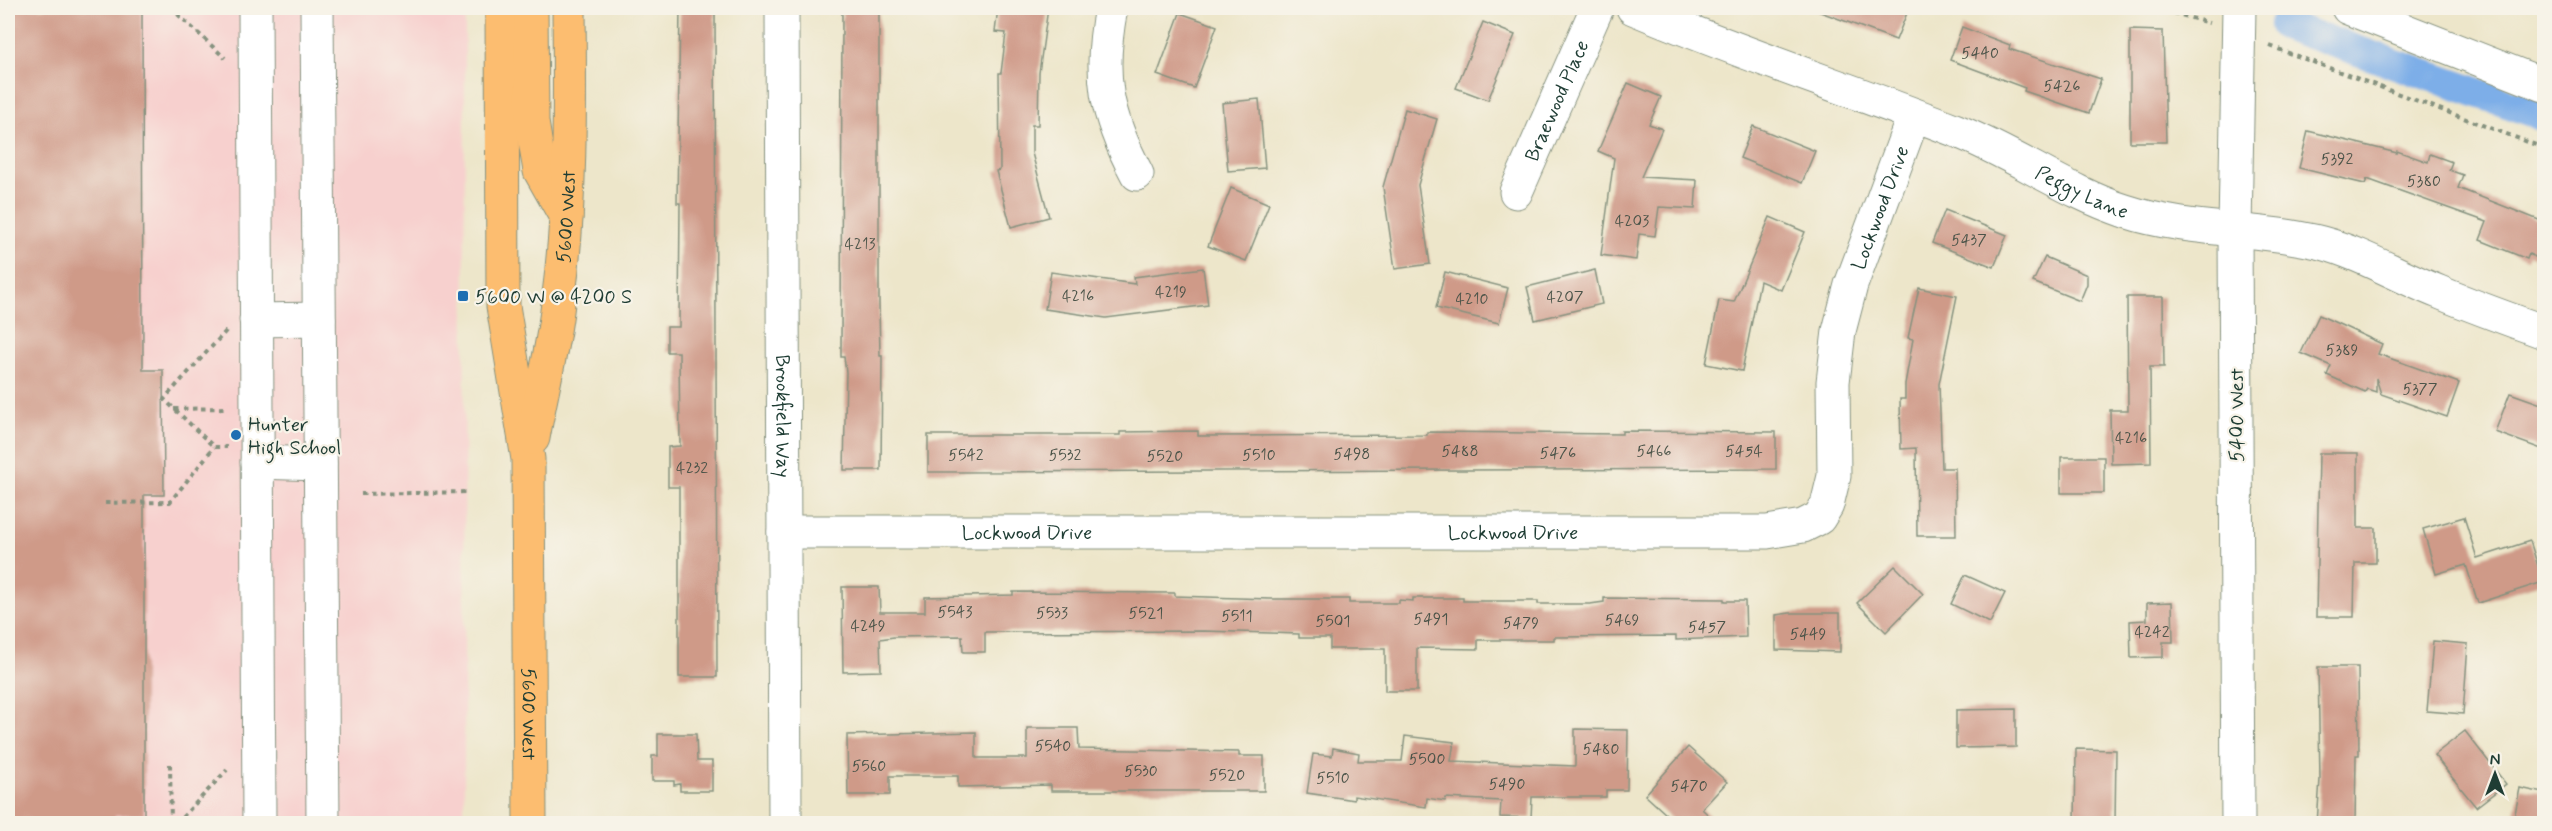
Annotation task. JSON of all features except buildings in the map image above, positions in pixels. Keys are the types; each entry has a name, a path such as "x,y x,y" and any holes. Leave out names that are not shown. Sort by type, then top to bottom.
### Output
{"main road":[{"name":"5600 West","path":"502,8 503,306 528,459 530,824"},
{"path":"531,8 532,122 540,171 566,217"},
{"name":"5600 West","path":"528,459 558,305 570,157 569,8"}],"street":[{"path":"255,8 244,322 245,455 259,824"},
{"path":"317,8 323,824"},
{"name":"Brookfield Way","path":"782,8 785,824"},
{"path":"1111,8 1106,43 1108,101 1117,136 1137,174"},
{"name":"Braewood Place","path":"1516,192 1597,8"},
{"name":"Peggy Lane","path":"1633,8 1914,115 2016,157 2106,205 2170,224 2291,236 2350,252 2439,292 2544,332"},
{"name":"5400 West","path":"2238,824 2235,229 2239,8"},
{"path":"2348,8 2544,85"},
{"name":"Lockwood Drive","path":"784,532 1767,532 1803,526 1819,518 1832,491 1833,382 1839,331 1851,285 1914,115"},
{"path":"244,322 319,319"},
{"path":"245,455 320,464"}],"path":[{"path":"171,8 232,65"},
{"path":"2156,8 2203,21"},
{"path":"2264,44 2544,148"},
{"path":"244,322 164,399 214,447 245,455"},
{"path":"174,409 233,408"},
{"path":"105,502 170,502 214,447"},
{"path":"361,494 467,492"},
{"path":"176,824 234,762"},
{"path":"170,764 171,824"}],"shaded area":[{"name":"Hunter High School","path":"8,8 465,8 464,823 8,823"}],"waterway":[{"path":"2284,25 2544,116"}],"place":[{"name":"5600 W @ 4200 S","path":"463,296"},
{"name":"Hunter High School","path":"236,435"}]}
